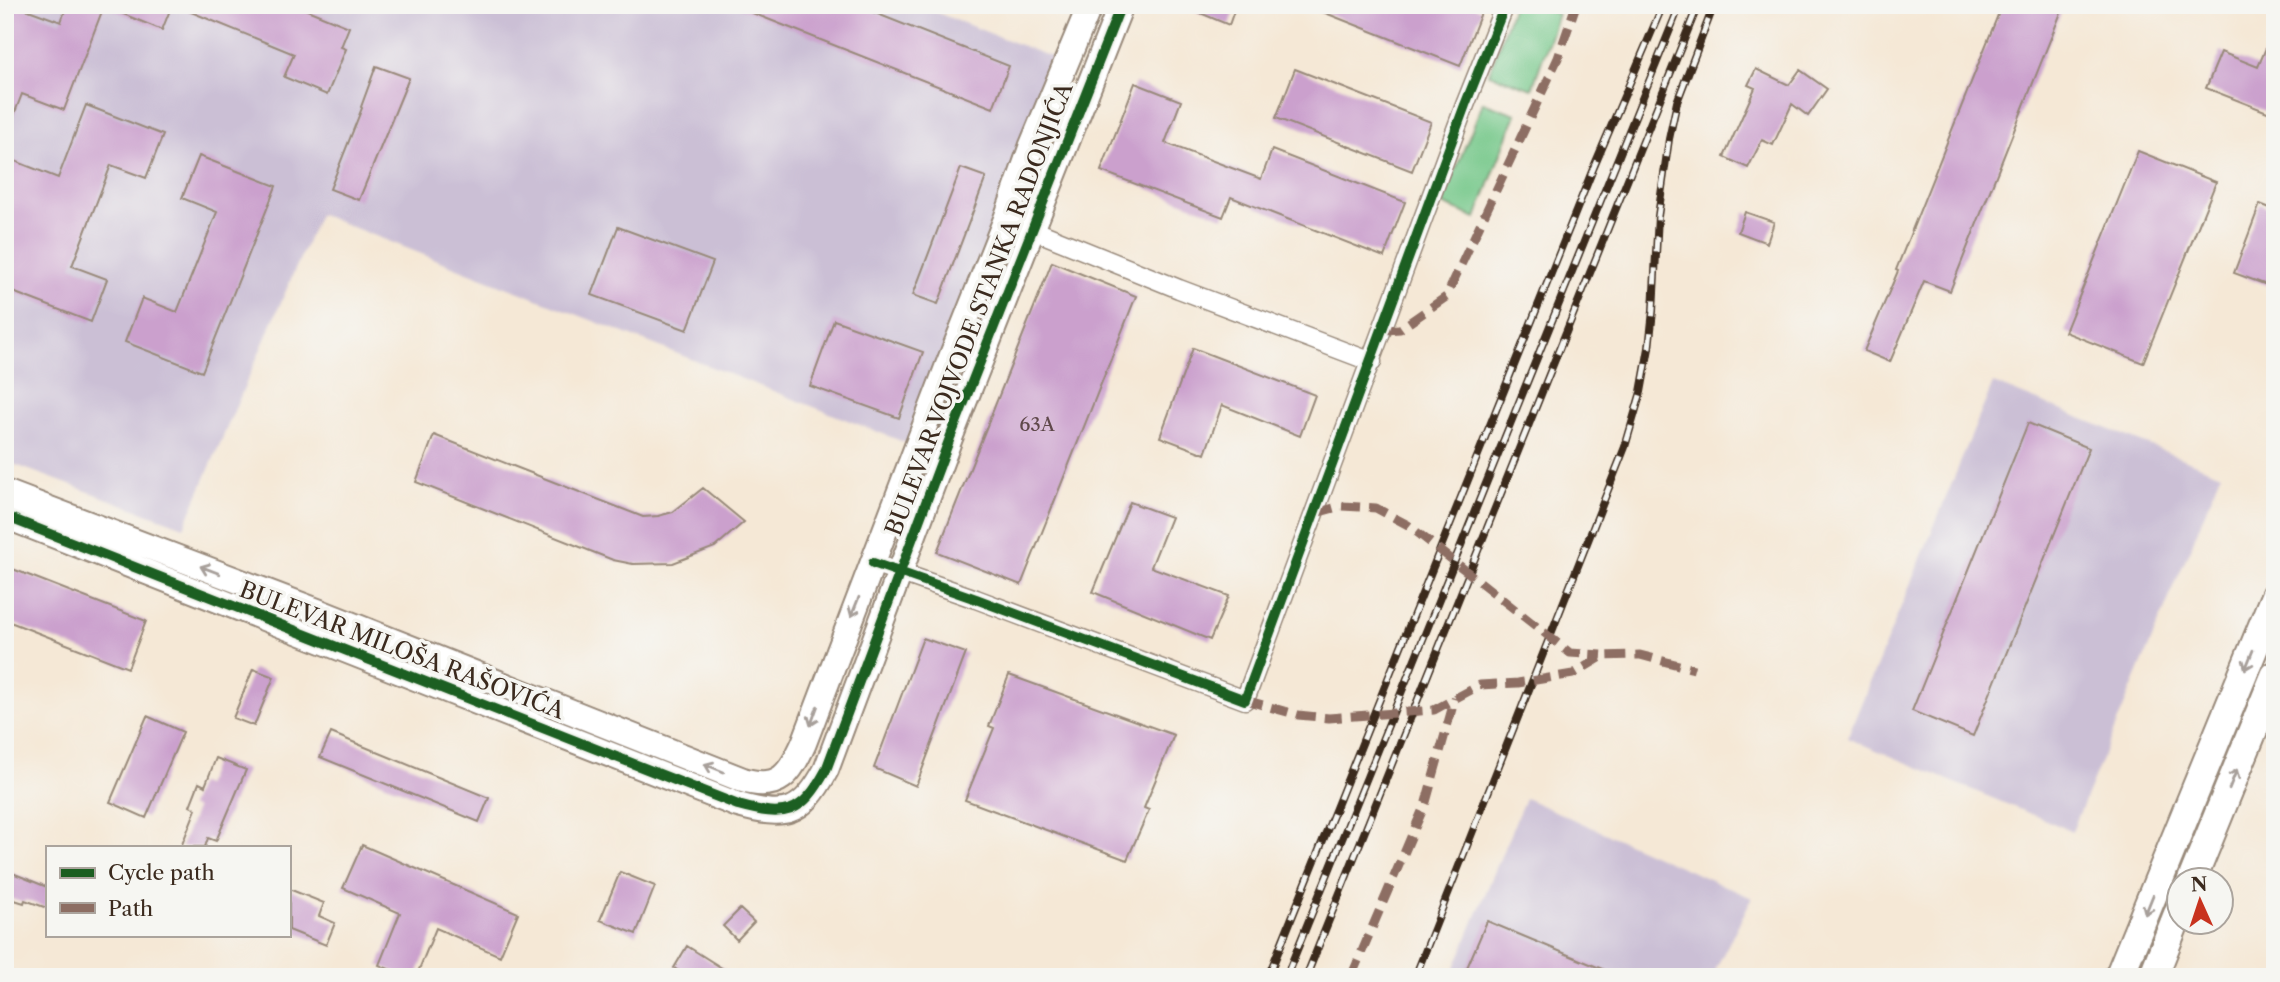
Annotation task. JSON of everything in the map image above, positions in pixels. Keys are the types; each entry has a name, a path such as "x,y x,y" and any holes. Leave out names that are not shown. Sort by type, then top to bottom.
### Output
{"main road":[{"path":"2119,977 2275,596"},
{"path":"2198,866 2275,676"},
{"path":"2153,977 2170,936"}],"street":[{"name":"BULEVAR VOJVODE STANKA RADONJIĆA","path":"779,780 794,764 1006,219 1032,145 1090,5"},
{"name":"BULEVAR VOJVODE STANKA RADONJIĆA","path":"786,813 808,799 826,770 950,438 1121,5"},
{"path":"873,563 1245,700 1465,105 1505,5"},
{"path":"1006,219 1179,289 1372,362"},
{"name":"BULEVAR MILOŠA RAŠOVIĆA","path":"5,492 320,612 743,780 758,784 779,780"},
{"name":"BULEVAR MILOŠA RAŠOVIĆA","path":"5,516 738,805 768,813 786,813"}],"shaded area":[{"path":"5,5 917,5 1056,59 919,448 319,214 184,527 5,461"},
{"path":"1993,383 2221,474 2072,831 1847,738"},
{"path":"1525,798 1752,898 1715,970 1732,977 1451,977"}],"green space":[{"path":"1513,5 1532,5 1558,14 1532,89 1489,74"},
{"path":"1483,102 1516,114 1476,218 1442,204"}],"building":[{"path":"5,5 15,5 61,22 67,5 172,5 162,30 104,6 64,110 22,94 7,133"},
{"path":"174,5 295,5 349,27 341,47 346,49 327,95 284,77 294,54"},
{"path":"732,5 855,5 1009,66 993,108"},
{"path":"1181,5 1236,5 1229,25"},
{"path":"1305,5 1469,5 1482,10 1460,66"},
{"path":"2002,5 2064,5 1950,291 1924,281 1890,362 1864,351"},
{"path":"2275,27 2275,115 2206,88 2221,52 2258,67"},
{"path":"376,66 409,78 359,200 330,189"},
{"path":"1295,69 1431,122 1412,171 1276,118"},
{"path":"1756,69 1789,85 1800,70 1827,89 1808,116 1792,104 1773,145 1762,140 1748,168 1724,157 1755,88 1748,85"},
{"path":"1135,83 1181,101 1165,143 1261,179 1272,150 1405,202 1384,257 1231,197 1223,217 1101,171"},
{"path":"86,105 163,135 146,178 111,165 72,266 107,279 91,322 5,289 5,171 10,159 58,178"},
{"path":"2138,151 2216,182 2143,363 2065,332"},
{"path":"199,156 276,186 202,372 125,342 142,298 177,312 217,212 182,198"},
{"path":"961,168 986,177 938,304 913,295"},
{"path":"2260,204 2275,210 2275,288 2234,273"},
{"path":"1745,212 1774,222 1767,243 1738,232"},
{"path":"618,227 713,262 687,330 592,295"},
{"path":"1052,262 1136,296 1021,585 937,552"},
{"path":"834,320 923,352 899,418 810,386"},
{"path":"1193,348 1315,395 1300,436 1222,405 1205,454 1160,437"},
{"path":"2028,423 2089,448 1973,736 1912,711"},
{"path":"434,435 643,517 673,512 703,488 744,522 715,547 673,563 633,564 613,560 416,482"},
{"path":"1130,502 1171,517 1151,567 1229,596 1210,640 1093,592"},
{"path":"5,566 146,621 128,668 5,620"},
{"path":"923,638 966,653 916,786 874,768"},
{"path":"253,669 274,677 254,726 233,718"},
{"path":"1009,675 1174,735 1144,808 1149,810 1127,860 965,800 994,728 989,726"},
{"path":"147,716 183,732 146,818 110,802"},
{"path":"331,733 489,798 479,822 320,757"},
{"path":"216,758 246,770 216,841 208,838 205,846 181,846 196,809 190,806 199,783 205,786"},
{"path":"362,845 518,913 500,956 436,928 416,977 408,977 379,965 400,913 343,888"},
{"path":"5,870 46,887 46,908 25,900 24,903 5,897"},
{"path":"620,872 655,886 636,934 600,920"},
{"path":"290,889 324,903 319,916 335,923 326,945 290,930"},
{"path":"740,909 754,922 737,940 723,926"},
{"path":"1487,921 1619,976 1619,977 1463,977"},
{"path":"687,946 736,977 689,977 674,968"}],"railway":[{"path":"1268,977 1593,169 1663,5"},
{"path":"1286,977 1680,5"},
{"path":"1306,977 1698,5"},
{"path":"1415,977 1625,447 1641,392 1649,348 1658,216 1669,139 1677,102 1714,5"}],"marked path":[{"path":"1384,330 1400,329 1446,297 1558,58 1576,5"},
{"path":"1316,513 1341,506 1376,508 1408,525 1570,653 1602,655"},
{"path":"1245,700 1298,715 1329,718 1434,710 1480,685 1518,683 1573,674 1603,656 1640,655 1694,669"},
{"path":"1351,977 1426,802 1455,698"}],"cycle path":[{"path":"5,516 738,805 780,812 791,809 809,796 826,770 950,438 1121,5"},
{"path":"873,563 1245,700 1465,105 1505,5"}]}
